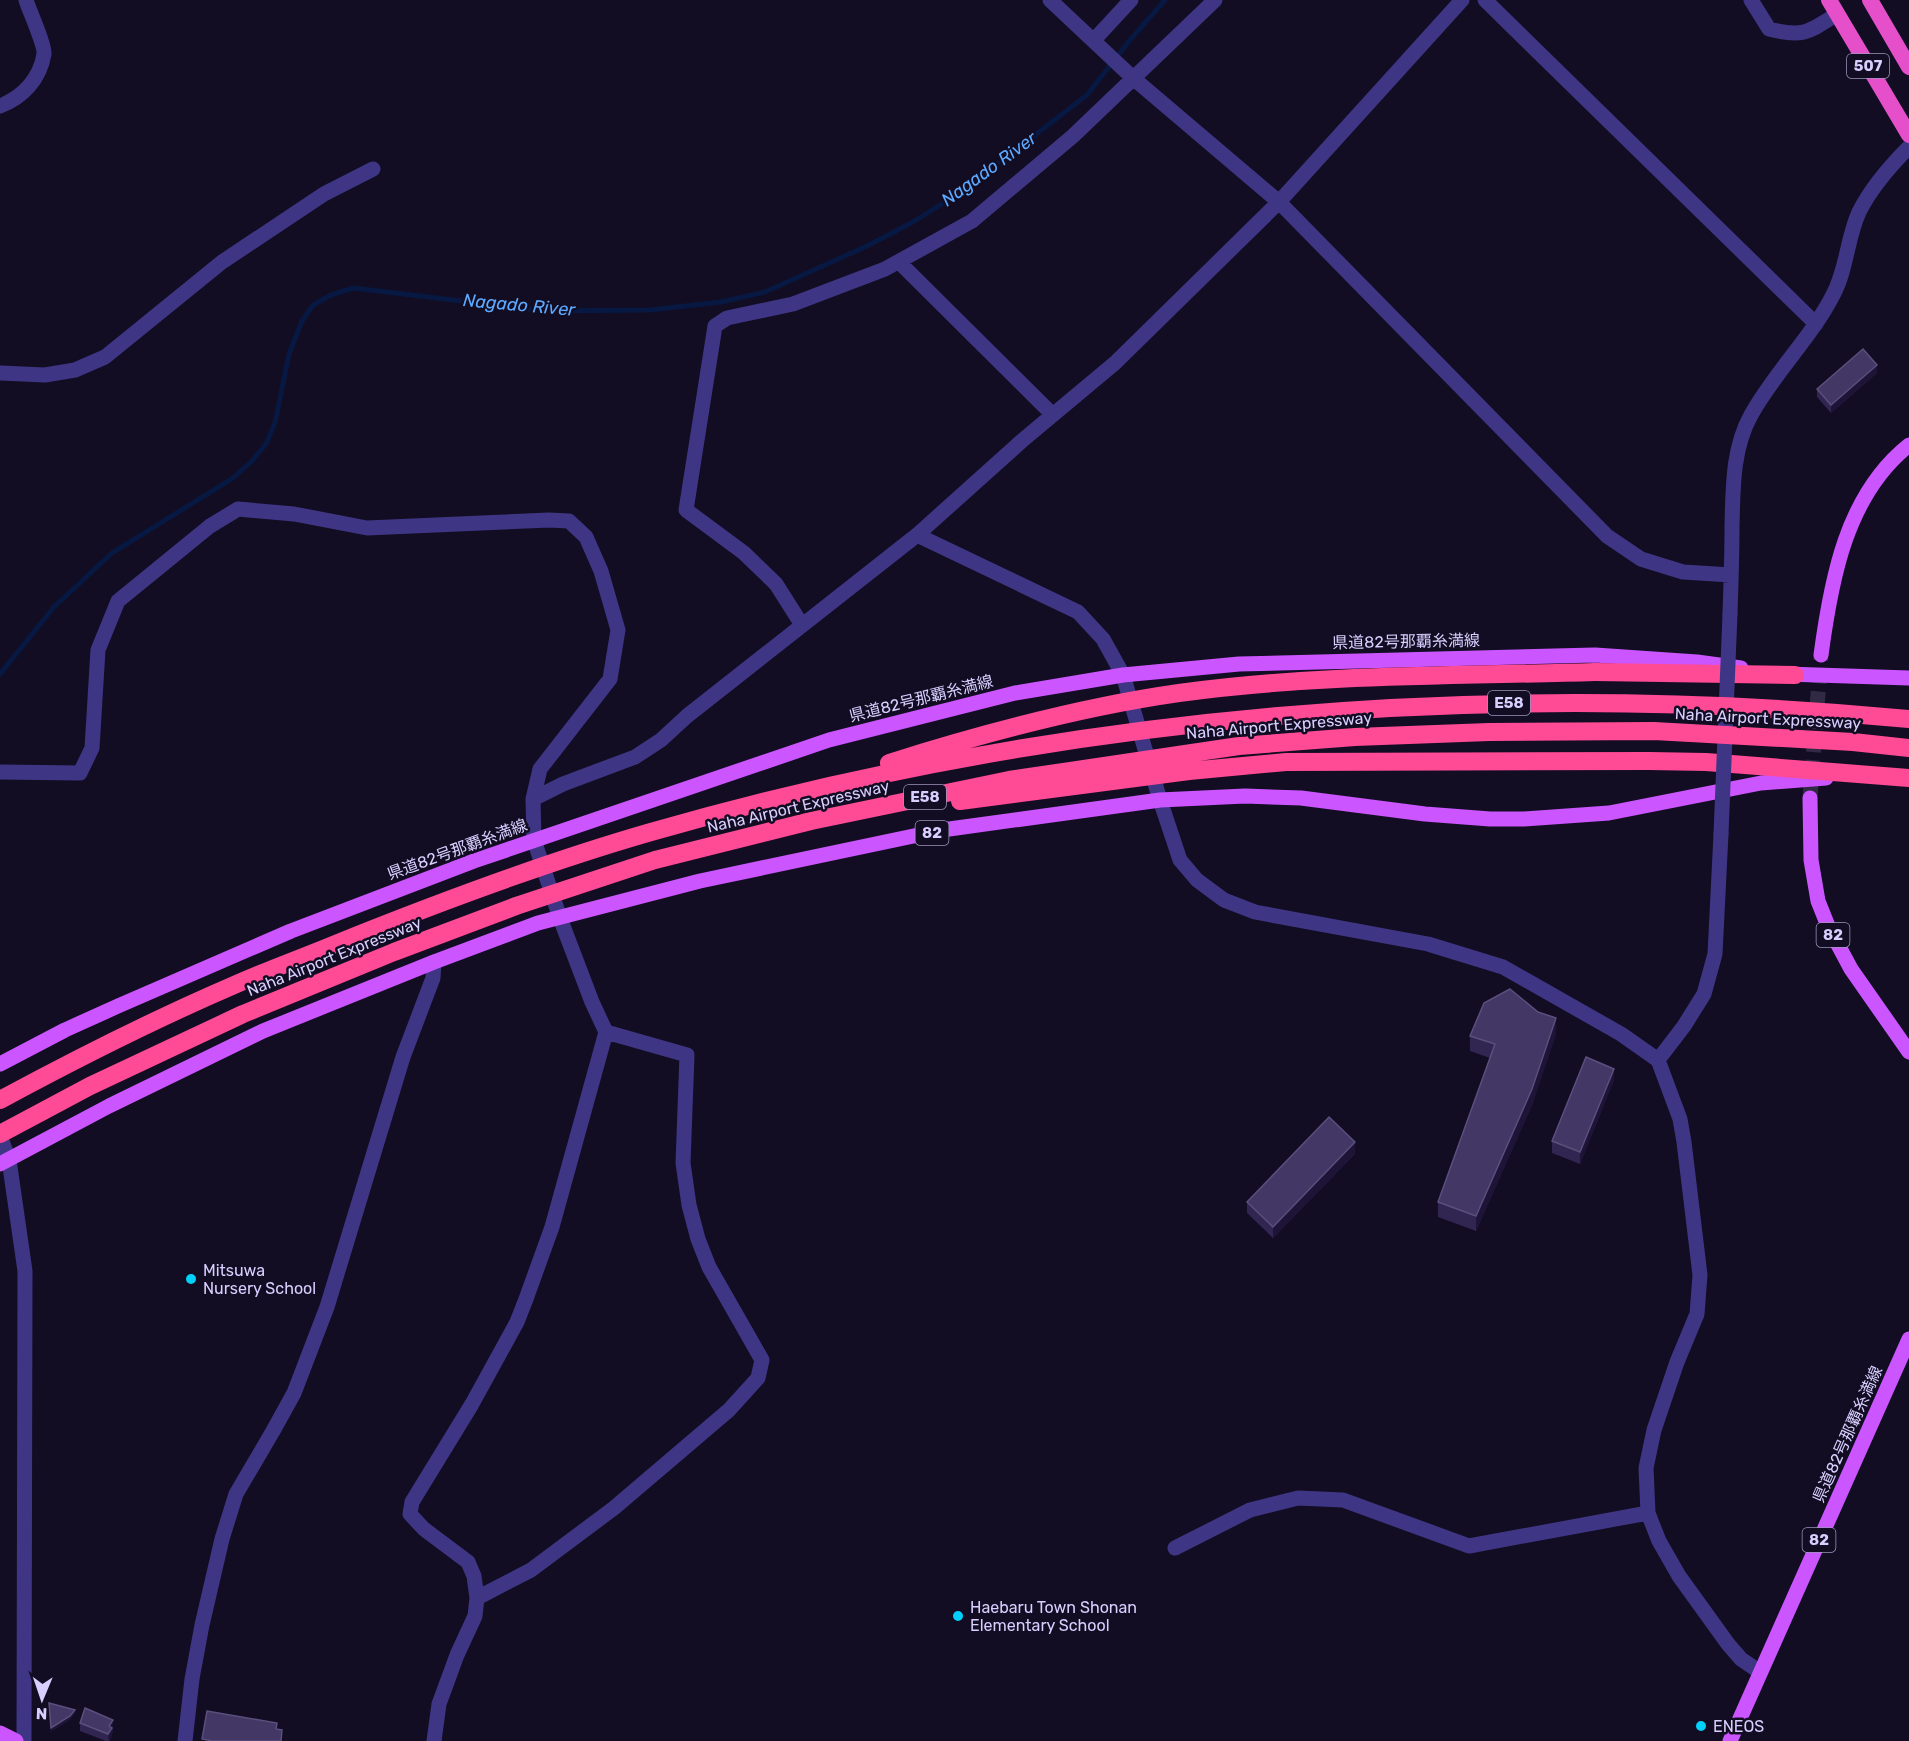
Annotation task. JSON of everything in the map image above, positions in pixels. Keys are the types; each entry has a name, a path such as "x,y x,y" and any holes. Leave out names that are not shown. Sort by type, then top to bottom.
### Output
{"highway":[{"name":"507","path":"1870,0 1909,67"},
{"name":"507","path":"1833,7 1909,135"},
{"path":"795,793 966,739 1063,714 1179,693 1311,680 1595,672 1796,675"},
{"name":"Naha Airport Expressway","path":"0,1100 74,1060 231,986 383,924 507,878 638,836 795,793 995,752 1111,734 1234,719 1486,703 1653,704 1855,714 1909,719"},
{"name":"Naha Airport Expressway","path":"0,1135 90,1086 243,1014 394,952 516,906 655,860 811,821 1009,780 1239,746 1355,737 1488,732 1654,731 1853,742 1909,748"},
{"path":"811,821 1189,771 1286,762 1706,762 1909,778"}],"main road":[{"path":"1821,655 1833,580 1845,538 1859,507 1876,480 1909,445"},
{"name":"県道82号那覇糸満線","path":"0,1064 65,1030 291,931 534,840 829,740 1015,693 1123,675 1239,664 1595,655 1697,662 1796,675 1909,678"},
{"name":"82","path":"4,1162 109,1106 263,1031 538,923 700,881 942,830 1160,800 1245,795 1302,798 1425,814 1524,819 1609,813 1761,783 1830,778 1909,778"},
{"name":"82","path":"1810,798 1811,860 1818,901 1828,926 1851,969 1909,1052"},
{"name":"県道82号那覇糸満線","path":"1730,1741 1909,1339"},
{"path":"0,1733 16,1741"}],"street":[{"path":"0,106 13,101 34,82 44,52 26,0"},
{"path":"1050,0 1133,78 1279,202 1607,536 1641,559 1662,566 1683,572 1731,575"},
{"path":"1094,40 1131,0"},
{"path":"802,625 776,584 744,553 686,510 714,326 727,318 793,304 899,262 972,221 1073,136 1215,0"},
{"path":"533,799 563,784 635,757 661,740 687,716 917,535 1024,439 1115,363 1279,202 1462,0"},
{"path":"1485,0 1816,324"},
{"path":"1751,0 1769,29 1791,35 1812,30 1833,7"},
{"path":"1658,1060 1684,1026 1704,994 1715,954 1734,476 1741,439 1750,416 1768,387 1816,324 1834,294 1843,272 1859,214 1892,164 1909,147"},
{"path":"0,373 45,375 65,372 105,357 222,261 324,194 373,169"},
{"path":"899,262 1053,415"},
{"path":"0,772 80,773 92,748 98,650 118,602 210,526 238,509 294,514 367,528 569,521 585,537 601,571 618,630 610,679 540,769 533,799 534,840 560,918 606,1032 552,1227 517,1322 472,1404 412,1502 410,1514 424,1529 468,1562 474,1576 477,1598 475,1616 457,1655 439,1704 434,1741"},
{"path":"917,535 1078,612 1103,639 1123,675 1180,860 1197,880 1224,900 1255,912 1428,944 1503,967 1622,1035 1658,1060 1680,1119 1700,1286 1697,1314 1677,1362 1654,1430 1646,1468 1648,1514 1659,1541 1679,1576 1728,1644 1741,1659 1760,1671"},
{"path":"185,1741 192,1679 202,1625 222,1539 236,1494 294,1393 327,1307 403,1057 433,978 434,962"},
{"path":"477,1598 531,1570 614,1508 729,1410 758,1378 762,1360 709,1267 698,1239 689,1205 683,1163 687,1055 606,1032"},
{"path":"0,1135 25,1271 24,1741"},
{"path":"1175,1548 1250,1510 1298,1498 1343,1500 1469,1546 1648,1514"}],"building":[{"path":"1863,349 1877,365 1831,405 1817,389"},
{"path":"1510,989 1538,1012 1556,1018 1532,1089 1476,1216 1438,1202 1495,1044 1470,1036 1484,1003"},
{"path":"1586,1057 1614,1069 1580,1152 1552,1141"},
{"path":"1329,1117 1355,1142 1273,1227 1247,1202"},
{"path":"49,1703 75,1710 51,1728"},
{"path":"85,1708 113,1720 108,1734 80,1723"},
{"path":"207,1711 277,1723 276,1729 282,1730 281,1741 202,1739"}],"waterway":[{"name":"Nagado River","path":"0,674 54,607 112,553 233,478 251,462 266,444 275,423 289,354 302,321 313,305 331,295 353,288 545,311 650,310 721,302 765,292 867,246 913,222 961,192 1087,95 1165,0"}],"tunnel":[{"path":"1810,798 1821,655"}],"place":[{"name":"Mitsuwa Nursery School","path":"191,1279"},
{"name":"Haebaru Town Shonan Elementary School","path":"958,1616"},
{"name":"ENEOS","path":"1701,1726"}]}
